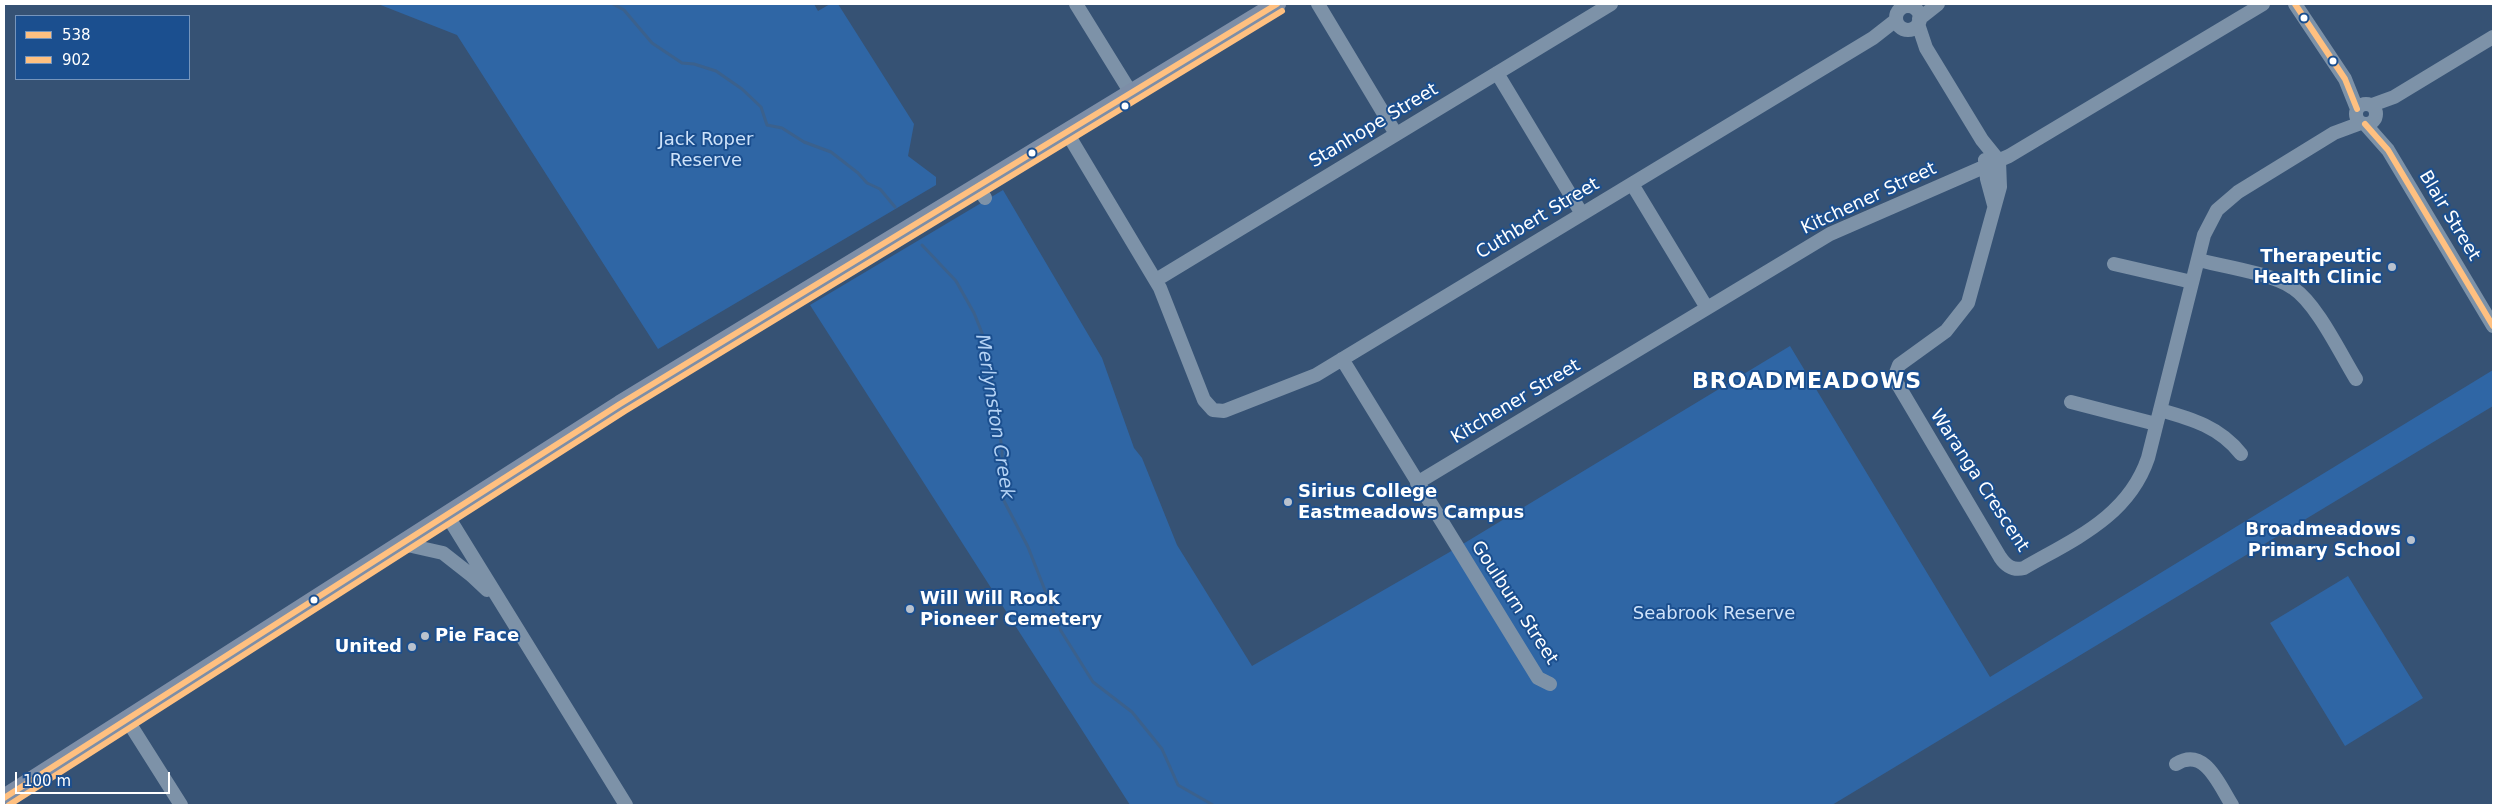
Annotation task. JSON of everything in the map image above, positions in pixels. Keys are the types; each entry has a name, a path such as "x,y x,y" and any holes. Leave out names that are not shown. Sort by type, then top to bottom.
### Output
{"main road":[{"path":"4,798 126,718 759,318 981,192 1066,131 1277,4"}],"street":[{"path":"1076,4 1131,92"},
{"path":"1318,4 1396,134"},
{"name":"Stanhope Street","path":"1156,280 1611,4"},
{"name":"Cuthbert Street","path":"1156,280 1201,392 1213,410 1224,411 1232,409 1295,385 1342,359 1907,16 1933,4"},
{"name":"Cuthbert Street","path":"1907,16 1938,4"},
{"name":"Kitchener Street","path":"1417,483 1830,234 1992,164 2031,144 2263,4"},
{"name":"Blair Street","path":"2297,4 2345,79 2493,326"},
{"name":"Waranga Crescent","path":"1907,16 1982,140 1992,164 1994,205 1976,280 1962,312 1938,338 1899,364 1894,378 2004,563 2014,569 2024,568 2114,512 2133,492 2139,482 2148,458 2208,226 2222,204 2250,184 2493,37"},
{"path":"1497,73 1582,214"},
{"path":"1066,131 1156,280"},
{"path":"1632,184 1707,308"},
{"path":"2198,260 2265,277 2293,287 2312,306 2356,379"},
{"path":"2114,264 2192,282"},
{"name":"Goulburn Street","path":"1342,359 1538,678 1550,684"},
{"path":"2071,402 2156,424"},
{"path":"2160,410 2193,420 2218,431 2241,454"},
{"path":"447,515 626,805"},
{"path":"403,544 443,553 471,575 502,604"},
{"path":"126,718 181,805"},
{"path":"2176,764 2194,759 2206,765 2232,805"}],"green space":[{"name":"Jack Roper Reserve","path":"378,4 814,4 818,11 830,4 838,4 914,124 908,156 936,177 936,185 658,349 457,35"},
{"name":"Seabrook Reserve","path":"1003,190 1102,358 1134,448 1142,458 1177,545 1252,666 1448,553 1790,346 1990,677 2493,370 2493,406 1832,805 1130,805 810,305"},
{"path":"2348,576 2423,698 2345,746 2270,623"}],"waterway":[{"name":"Merlynston Creek","path":"613,4 624,10 652,43 682,63 694,64 716,71 742,89 761,107 767,125 782,128 804,142 831,152 858,173 867,183 880,189 895,207"},
{"name":"Merlynston Creek","path":"922,245 956,281 974,313 986,343 1002,449 1003,499 1028,547 1061,631 1093,682 1132,712 1162,749 1178,785 1213,805"}],"transit line":[{"name":"538","path":"4,798 620,404 1277,4"},
{"path":"2295,4 2345,79 2357,109"},
{"name":"902","path":"9,805 625,411 1282,11"},
{"path":"2365,124 2388,150 2493,326"}],"place":[{"name":"Therapeutic Health Clinic","path":"2392,267"},
{"name":"Sirius College Eastmeadows Campus","path":"1288,502"},
{"name":"Broadmeadows Primary School","path":"2411,540"},
{"name":"Will Will Rook Pioneer Cemetery","path":"910,609"},
{"name":"Pie Face","path":"425,636"},
{"name":"United","path":"412,647"}],"district":[{"name":"BROADMEADOWS","path":"1807,382"}]}
